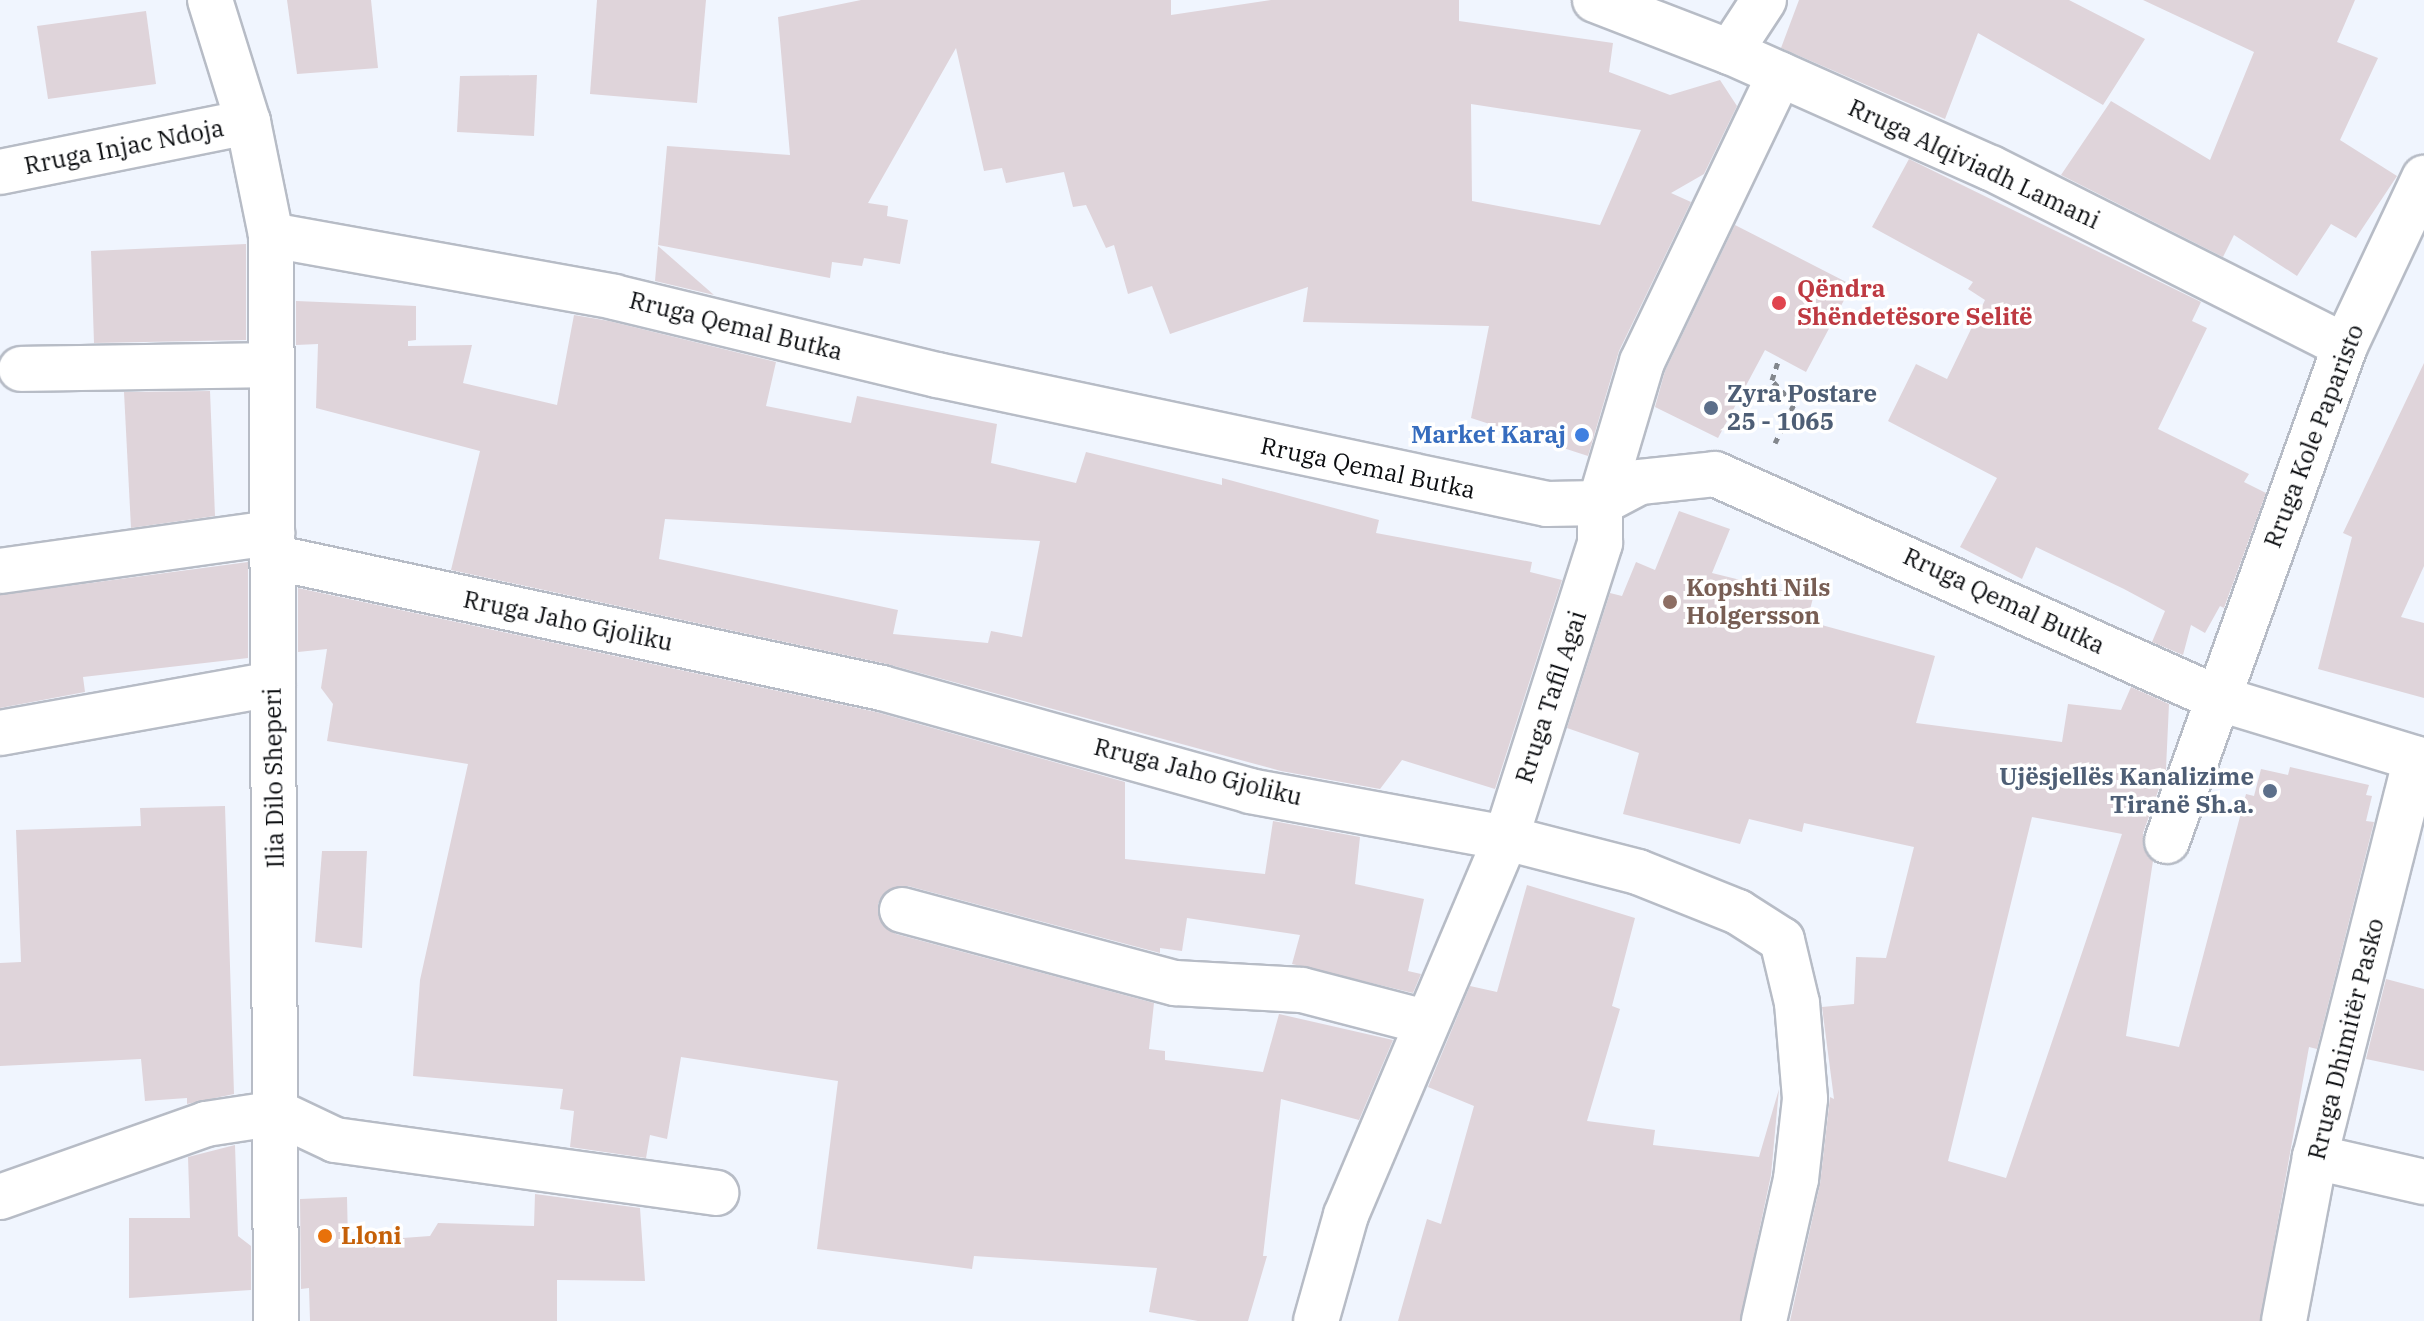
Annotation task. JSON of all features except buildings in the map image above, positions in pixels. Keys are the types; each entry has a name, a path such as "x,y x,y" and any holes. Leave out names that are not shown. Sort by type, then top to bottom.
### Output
{"street":[{"name":"Ilia Dilo Sheperi","path":"210,0 248,122 271,235 278,1113 276,1321"},
{"name":"Rruga Alqiviadh Lamani","path":"1595,0 1730,52 1991,168 2345,346"},
{"path":"1730,52 1764,0"},
{"name":"Rruga Tafil Agai","path":"1316,1321 1346,1215 1425,1022 1506,838 1600,543 1600,503 1642,362 1780,74"},
{"name":"Rruga Injac Ndoja","path":"0,172 248,122"},
{"name":"Rruga Kole Paparisto","path":"2167,841 2345,346 2424,178"},
{"name":"Rruga Qemal Butka","path":"271,235 614,297 937,375 1547,504 1600,503 1640,482 1715,474 2217,698 2420,760"},
{"path":"21,369 271,365"},
{"path":"0,571 272,545"},
{"name":"Rruga Jaho Gjoliku","path":"272,545 882,688 1250,791 1506,838 1638,872 1738,912 1782,940 1797,1003 1805,1099 1796,1179 1764,1321"},
{"path":"0,733 273,684"},
{"name":"Rruga Dhimitër Pasko","path":"2284,1321 2315,1157 2420,760"},
{"path":"902,910 1175,983 1302,990 1425,1022"},
{"path":"0,1197 206,1124 278,1113 335,1140 716,1193"},
{"path":"2315,1157 2424,1182"}],"path":[{"path":"1779,358 1772,380 1794,404 1780,432"}],"place":[{"name":"Qëndra Shëndetësore Selitë","path":"1779,303"},
{"name":"Zyra Postare 25 - 1065","path":"1711,408"},
{"name":"Market Karaj","path":"1582,435"},
{"name":"Kopshti Nils Holgersson","path":"1670,602"},
{"name":"Ujësjellës Kanalizime Tiranë Sh.a.","path":"2270,791"},
{"name":"Lloni","path":"325,1236"}]}
